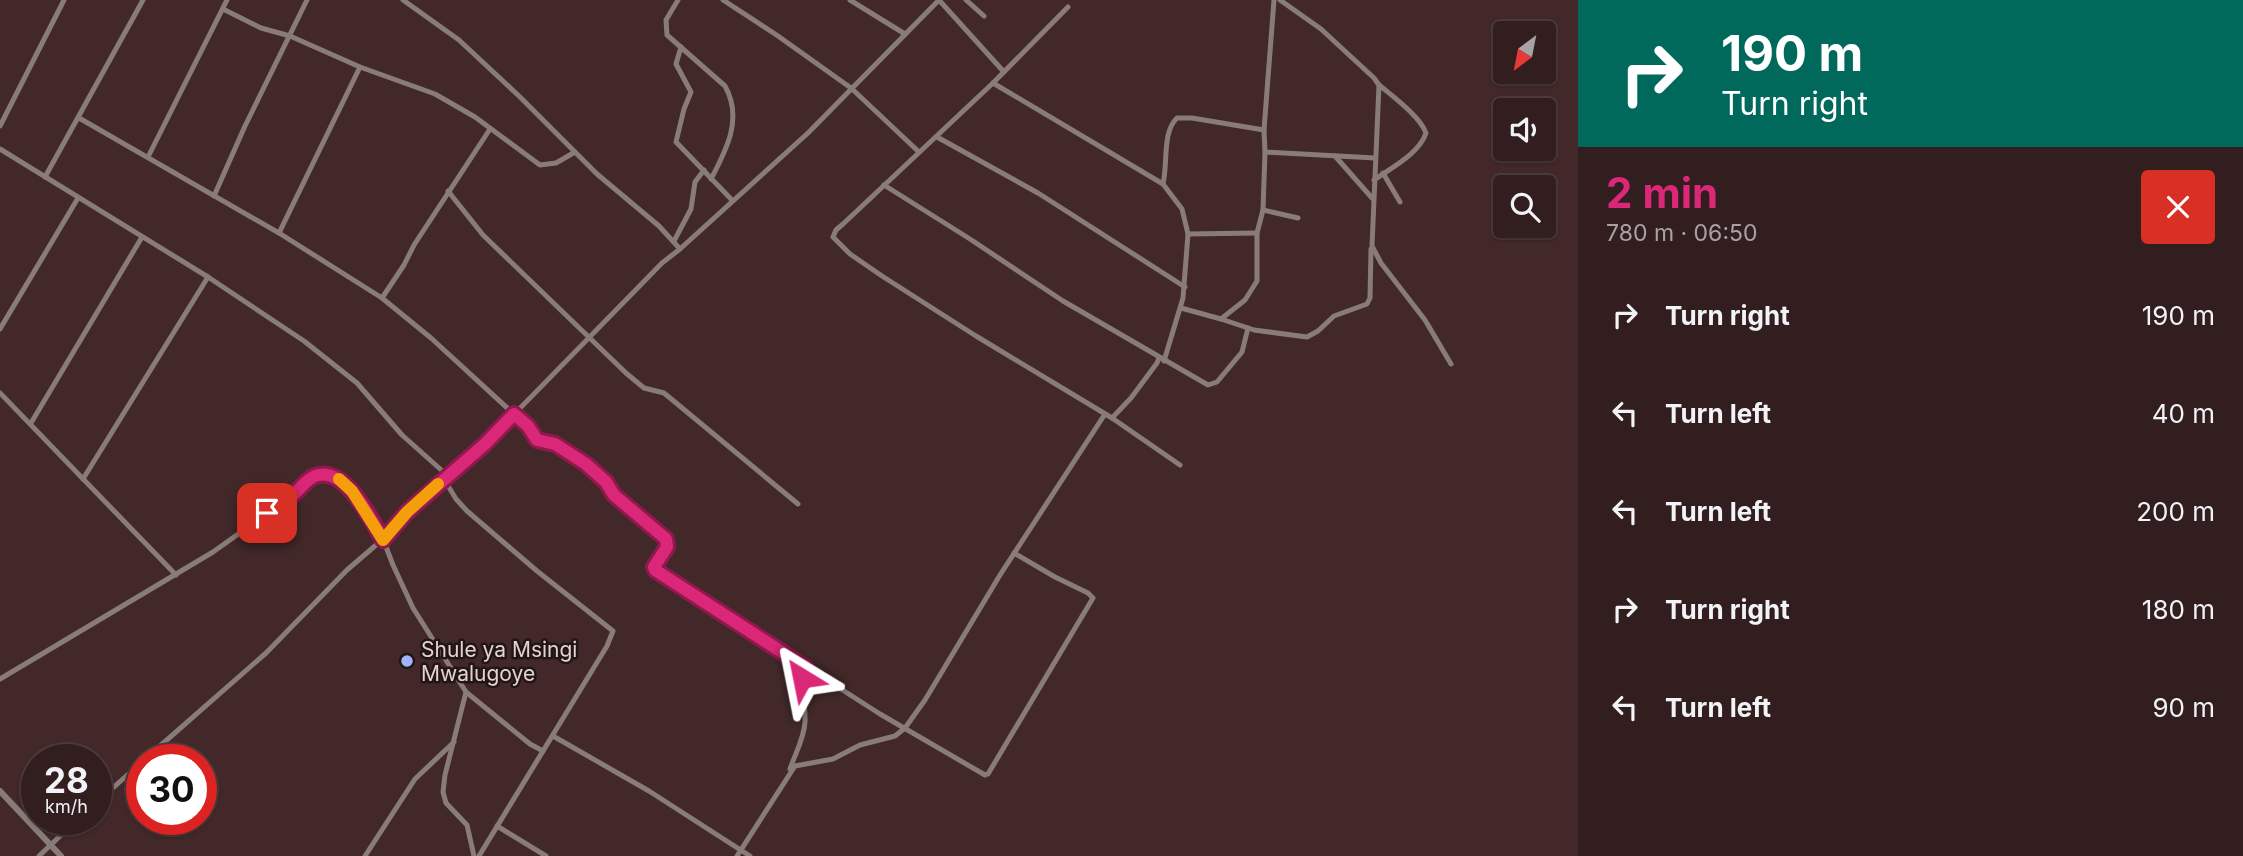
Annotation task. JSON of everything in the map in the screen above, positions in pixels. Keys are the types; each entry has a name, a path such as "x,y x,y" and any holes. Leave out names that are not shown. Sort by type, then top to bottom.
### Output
{"street":[{"path":"0,126 64,0"},
{"path":"45,177 143,0"},
{"path":"148,157 227,0"},
{"path":"214,196 307,0"},
{"path":"403,0 459,40 680,249"},
{"path":"678,0 669,13 665,30 671,40 715,76 729,94 733,131 711,179"},
{"path":"723,0 851,88 919,152"},
{"path":"850,0 905,34"},
{"path":"162,744 266,653 347,570 383,540 407,512 485,444 662,263 808,133 939,0 1004,72"},
{"path":"966,0 985,16"},
{"path":"1220,319 1245,300 1255,287 1257,233 1263,210 1264,131 1274,0"},
{"path":"1285,1 1321,29 1424,128 1426,133 1422,142 1374,180"},
{"path":"1068,7 937,137 836,230 833,237 882,276 1112,418 1180,464"},
{"path":"223,9 261,28 290,36 360,67 435,94 459,106 540,166 556,163 575,152"},
{"path":"681,47 676,64 691,92 676,139 678,145 732,200"},
{"path":"279,233 360,67"},
{"path":"993,83 1163,184 1182,209 1188,234 1181,308 1162,359 1112,418"},
{"path":"1181,308 1248,328 1307,337 1318,331 1337,313 1365,305 1370,298 1380,92 1377,83"},
{"path":"79,118 279,233 383,298 528,426 537,440 555,444 586,464 606,482 614,495 666,539 667,547 654,567 655,570 805,667 982,774 988,774 1093,598 1014,553"},
{"path":"1163,184 1168,130 1177,118 1192,118 1264,131"},
{"path":"383,298 448,191 490,129"},
{"path":"937,137 1038,193 1185,287"},
{"path":"0,149 208,277 304,341 336,366 365,392 402,435 446,477 456,499 467,511 612,631 607,646 477,856"},
{"path":"1265,152 1375,158"},
{"path":"1335,156 1373,199"},
{"path":"674,241 691,209 695,182 704,170"},
{"path":"1383,173 1400,202"},
{"path":"884,185 1053,295 1208,385 1214,385 1242,352 1248,328"},
{"path":"448,191 483,235 643,388 664,393 798,504"},
{"path":"0,330 78,198"},
{"path":"1263,210 1298,218"},
{"path":"1188,234 1257,233"},
{"path":"32,423 142,237"},
{"path":"1372,246 1381,263 1425,320 1451,364"},
{"path":"83,479 208,277"},
{"path":"0,393 32,423 176,575"},
{"path":"789,772 798,764 833,759 860,745 895,736 905,728 1105,414"},
{"path":"0,679 213,552 293,495 313,477 320,475 344,482 383,540 413,608 466,692 530,744 543,751"},
{"path":"737,856 789,772 803,734 805,709 801,682 805,667"},
{"path":"466,692 443,792 446,803 467,825 477,856"},
{"path":"553,736 649,791 750,856"},
{"path":"365,856 415,779 454,742"},
{"path":"112,789 126,776"},
{"path":"0,791 61,856"},
{"path":"497,826 547,856"},
{"path":"39,856 62,835"}],"slow traffic":[{"path":"339,479 352,491 383,540 407,512 438,484"}],"place":[{"name":"Shule ya Msingi Mwalugoye","path":"407,661"}],"route":[{"path":"267,513 313,477 329,475 344,482 352,491 383,540 407,512 485,444 514,414 541,443 555,444 586,464 606,482 614,495 668,541 654,567 655,570 805,667 802,678"}]}
